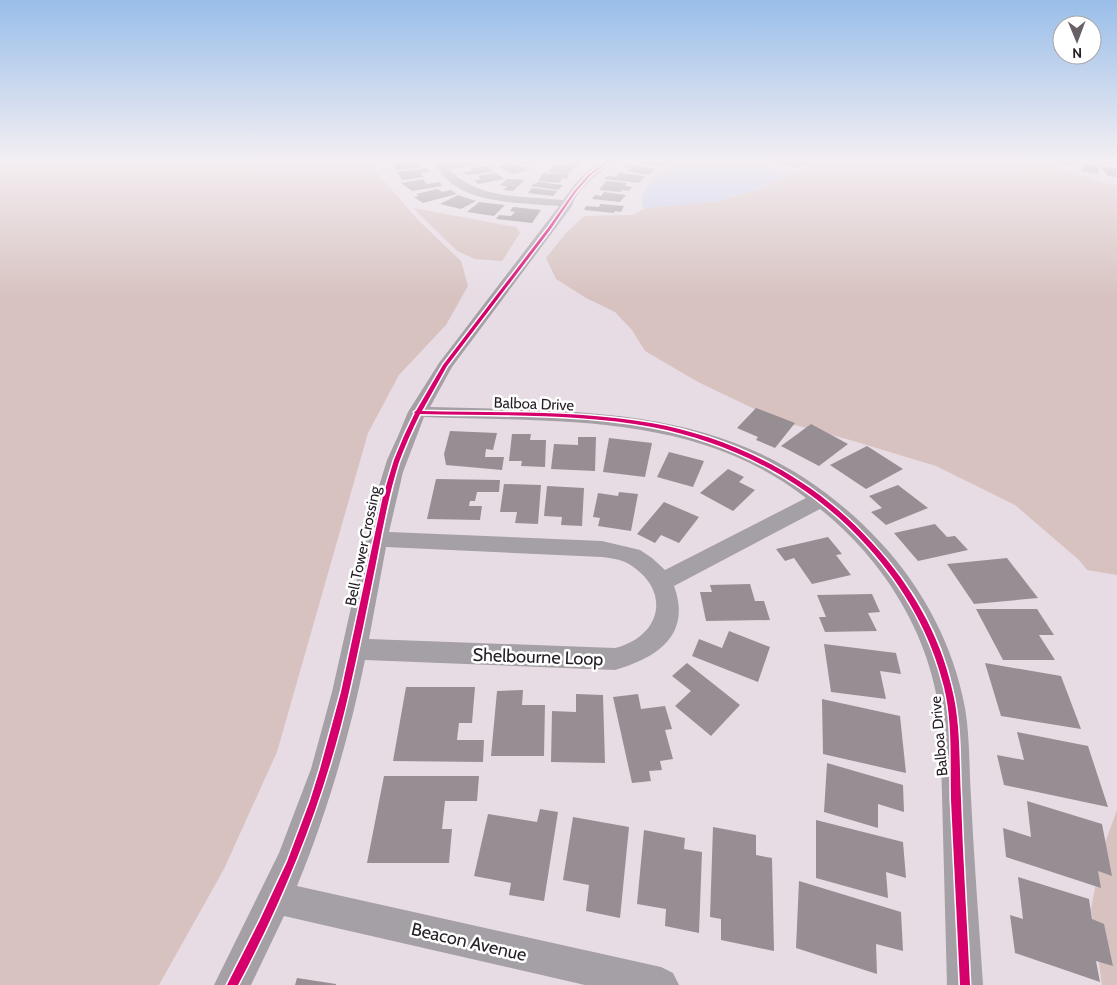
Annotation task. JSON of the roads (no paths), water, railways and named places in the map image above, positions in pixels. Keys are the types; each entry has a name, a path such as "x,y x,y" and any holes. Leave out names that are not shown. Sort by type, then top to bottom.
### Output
{"street":[{"name":"Bell Tower Crossing","path":"232,985 258,938 310,814 334,737 386,494 394,469 418,412 445,366 566,207"},
{"name":"Balboa Drive","path":"418,412 614,420 671,429 709,439 746,454 782,472 822,499 870,544 895,574 927,627 942,666 952,708 956,753 965,985"},
{"path":"662,582 822,499"},
{"name":"Shelbourne Loop","path":"354,649 615,659 647,647 661,633 669,607 662,582 656,574 641,561 622,553 602,549 377,539"},
{"name":"Beacon Avenue","path":"276,898 595,978 661,985"}]}
